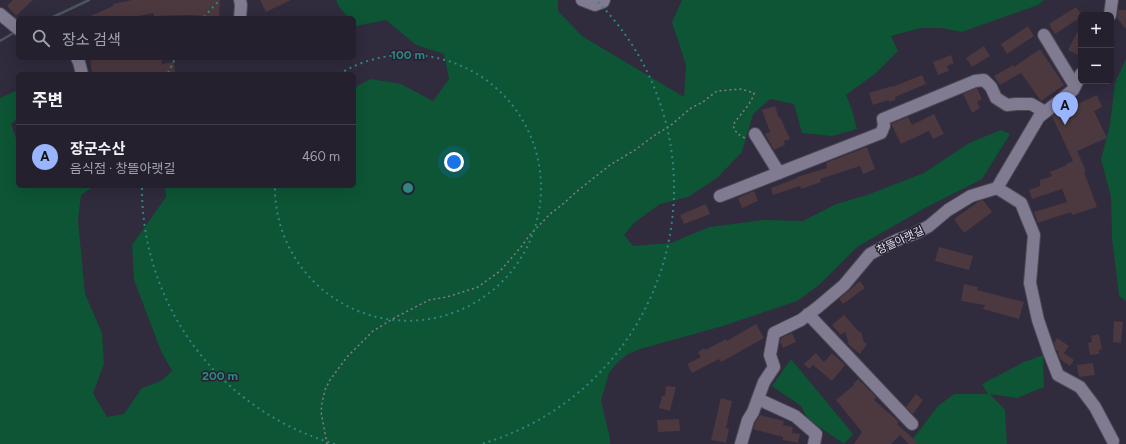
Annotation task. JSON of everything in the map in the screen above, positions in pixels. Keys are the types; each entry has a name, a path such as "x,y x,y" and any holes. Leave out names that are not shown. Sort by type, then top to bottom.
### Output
{"street":[{"path":"240,0 240,16"},
{"path":"582,0 595,5 603,2 604,0"},
{"path":"1110,12 1112,0"},
{"path":"0,14 16,28"},
{"path":"1044,35 1075,86"},
{"path":"78,60 82,72"},
{"path":"720,196 881,133 884,126 883,119 975,81 984,80 991,87 996,98 1007,105 1031,104 1045,112"},
{"path":"1078,80 1073,90 1039,117 996,188 1021,203 1034,235 1030,282 1038,320 1058,375 1080,387 1095,407 1114,442"},
{"path":"751,137 778,173"},
{"name":"창뜰아랫길","path":"741,444 748,420 753,412 764,382 774,367 770,355 774,333 801,320 844,285 870,254 896,240 916,233 929,226 948,210 971,196 996,188"},
{"path":"808,314 912,424"},
{"path":"758,399 795,416 816,434 814,444"}],"path":[{"path":"327,444 321,412 325,390 330,380 347,357 373,331 429,300 447,298 478,287 500,271 529,236 550,214 610,165 670,126 691,108 703,102 717,91 741,89 754,93 752,100 733,125 737,134 751,137"}],"green space":[{"path":"336,0 558,0 558,11 582,36 684,97 686,65 672,22 682,0 1044,0 1038,5 962,32 941,28 921,28 891,36 898,51 876,73 846,95 857,129 832,136 802,133 794,104 770,99 753,114 742,152 717,178 688,197 660,204 635,222 624,235 633,246 671,243 709,227 764,220 803,221 836,204 867,195 924,173 969,143 1001,130 1010,134 982,179 925,208 857,247 819,285 797,301 723,326 640,349 628,354 617,363 609,373 601,401 610,438 610,444 0,444 0,98 16,91 16,120 11,124 16,138 16,188 91,188 81,195 78,220 85,294 102,333 104,364 93,393 107,417 124,414 142,388 161,381 172,371 161,351 134,280 132,245 166,197 165,188 356,188 356,87 370,79 401,84 433,101 449,79 444,54 416,45 386,20 356,26 356,16 347,16 339,7"},
{"path":"1126,59 1126,301 1119,296 1112,238 1111,197 1101,159 1110,125 1115,83"},
{"path":"1043,355 1044,387 1017,398 990,394 1005,410 1007,444 908,444 938,406 954,394 988,394 982,384 1024,362"},
{"path":"791,359 853,434 844,444 808,419 801,406 772,386"}],"building":[{"path":"13,0 33,0 16,16 7,6"},
{"path":"132,0 220,0 219,16 154,16 154,13 138,16 90,16 113,6 113,4"},
{"path":"260,0 291,0 266,12"},
{"path":"1076,7 1080,12 1078,12 1078,19 1055,34 1049,24"},
{"path":"1118,10 1126,10 1126,29 1117,18"},
{"path":"1028,26 1034,36 1007,54 1001,44"},
{"path":"1078,31 1078,55 1068,50"},
{"path":"984,46 990,56 972,67 966,58"},
{"path":"1040,49 1064,85 1041,101 1021,73 1000,85 994,76 1013,65 1014,67"},
{"path":"951,55 954,63 947,66 949,71 938,75 933,62"},
{"path":"90,60 161,60 162,64 174,62 175,72 92,72"},
{"path":"922,75 926,84 895,97 896,100 889,102 889,100 873,105 869,93 892,87"},
{"path":"977,88 982,99 977,102 980,108 972,113 963,94"},
{"path":"1097,95 1102,107 1094,111 1107,138 1077,151 1086,171 1084,172 1097,207 1072,215 1071,212 1038,223 1034,212 1067,202 1062,189 1032,199 1029,190 1040,186 1040,180 1052,176 1050,172 1073,161 1052,116"},
{"path":"775,106 779,118 780,117 790,139 784,141 785,145 774,150 765,134 770,132 762,110"},
{"path":"934,114 944,134 933,139 929,131 901,144 891,124 908,117 912,125"},
{"path":"867,147 875,169 863,174 860,166 820,179 821,182 801,189 800,186 773,195 771,188 797,177 827,168 826,163"},
{"path":"754,191 758,201 742,208 738,198"},
{"path":"983,200 992,212 964,233 954,219"},
{"path":"706,204 710,214 684,224 680,215"},
{"path":"939,247 973,256 969,270 935,261"},
{"path":"860,281 865,288 843,304 839,299"},
{"path":"964,284 978,287 977,290 1024,302 1019,319 983,309 985,305 961,301"},
{"path":"844,315 859,332 861,332 864,342 867,344 860,354 849,345 845,332 841,335 832,325"},
{"path":"1114,321 1123,322 1121,343 1113,342"},
{"path":"756,324 764,338 721,362 719,359 692,373 687,364 701,357 698,352 726,339 727,341"},
{"path":"792,333 796,342 783,348 780,342 781,338"},
{"path":"1099,334 1102,349 1099,350 1099,354 1090,355 1088,343 1092,342 1091,336"},
{"path":"1057,338 1069,346 1064,353 1074,360 1070,366 1060,359 1059,352 1056,350 1054,343"},
{"path":"816,353 824,362 832,353 845,365 832,381 813,365 809,369 804,364"},
{"path":"1093,363 1095,375 1079,377 1077,365"},
{"path":"858,379 876,397 874,400 899,422 897,424 917,442 916,444 909,444 900,435 891,444 854,444 862,432 836,400 854,385 853,384"},
{"path":"666,386 676,387 670,411 659,408 662,396 665,396"},
{"path":"916,394 923,400 913,414 906,407"},
{"path":"721,398 732,401 726,428 729,429 726,443 711,440"},
{"path":"760,415 784,421 783,425 793,427 792,433 800,434 798,443 783,440 783,437 753,429"},
{"path":"679,419 680,431 658,432 657,420"}],"waterway":[{"path":"55,16 89,0"},
{"path":"0,41 15,32"}],"place":[{"name":"장군수산","path":"1065,125"}]}
